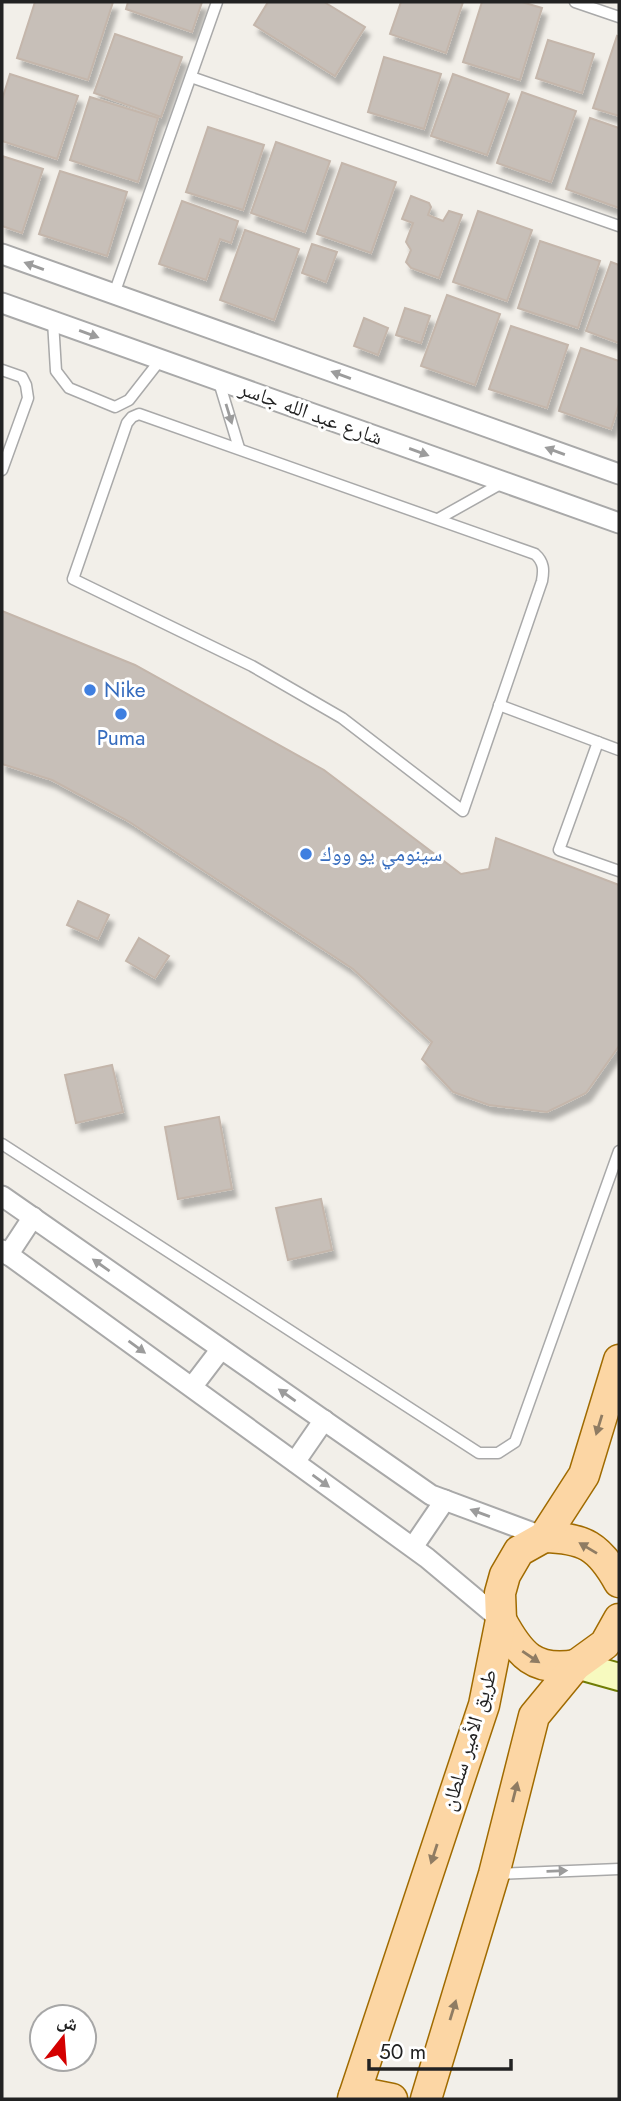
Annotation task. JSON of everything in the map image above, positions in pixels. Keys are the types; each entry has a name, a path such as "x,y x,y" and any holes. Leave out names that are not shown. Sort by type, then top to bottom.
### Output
{"main road":[{"name":"طريق الأمير سلطان","path":"353,2098 484,1704 501,1620 500,1593 505,1574 519,1551 544,1537 584,1475 619,1360"},
{"path":"544,1537 568,1538 588,1545 607,1561 619,1581"},
{"path":"426,2099 494,1874 534,1716 576,1665 605,1644 619,1619"},
{"path":"501,1620 526,1657 559,1668 576,1665"},
{"path":"353,2098 372,2095 392,2099"}],"street":[{"path":"2,254 619,474"},
{"name":"شارع عبد الله جاسر","path":"2,303 619,523"},
{"path":"2,1196 431,1496 544,1537"},
{"path":"33,1217 5,1252 413,1547 501,1620"},
{"path":"192,1387 221,1349"},
{"path":"295,1462 324,1420"},
{"path":"413,1547 445,1500"},
{"path":"576,1665 619,1677"}],"lane":[{"path":"114,294 217,2"},
{"path":"575,2 619,17"},
{"path":"191,77 619,226"},
{"path":"53,321 56,371 69,388 115,407 129,400 161,359"},
{"path":"2,370 22,377 27,398 2,470"},
{"path":"219,380 239,448"},
{"path":"139,414 239,448 536,554 541,559 544,569 542,581 463,811 342,718 252,666 73,579 127,423 132,417 139,414"},
{"path":"438,519 505,482"},
{"path":"499,705 619,750"},
{"path":"598,742 559,850 619,871"},
{"path":"2,1144 479,1453 498,1453 515,1442 619,1151"},
{"path":"494,1874 619,1869"}],"building":[{"path":"35,2 113,2 88,80 17,58"},
{"path":"128,2 202,2 192,32 126,9"},
{"path":"268,2 324,2 365,27 335,76 254,25"},
{"path":"401,2 463,2 446,53 390,34"},
{"path":"482,2 522,2 542,8 520,80 463,62"},
{"path":"115,34 182,57 161,117 94,93"},
{"path":"617,36 619,37 619,116 593,108"},
{"path":"548,40 594,54 582,93 536,78"},
{"path":"384,57 441,74 424,129 368,112"},
{"path":"10,74 78,96 57,159 2,141 2,100"},
{"path":"453,74 509,94 487,155 431,136"},
{"path":"522,92 576,111 551,182 497,163"},
{"path":"90,97 158,118 138,182 70,160"},
{"path":"590,118 619,128 619,208 566,189"},
{"path":"208,127 264,145 243,210 186,192"},
{"path":"276,142 330,161 305,232 251,213"},
{"path":"2,156 43,169 22,233 2,226"},
{"path":"342,163 396,182 371,253 317,234"},
{"path":"60,171 127,192 107,256 39,234"},
{"path":"411,196 429,203 431,207 428,215 443,221 449,211 462,215 439,278 411,268 406,262 411,250 406,242 413,223 402,219"},
{"path":"182,201 238,221 231,243 220,239 206,280 159,264"},
{"path":"478,211 532,230 507,301 453,282"},
{"path":"245,230 299,249 274,320 220,300"},
{"path":"540,241 600,261 578,328 518,308"},
{"path":"312,244 337,252 326,282 302,273"},
{"path":"611,262 619,265 619,343 586,331"},
{"path":"447,295 500,314 475,385 421,366"},
{"path":"405,308 430,316 421,343 396,335"},
{"path":"364,318 388,328 378,355 354,346"},
{"path":"511,326 568,345 547,408 489,389"},
{"path":"581,348 619,361 619,404 611,429 559,411"},
{"name":"سينومي يو ووك","path":"2,611 135,665 324,770 461,874 489,869 496,838 619,885 619,1046 586,1093 547,1112 489,1105 453,1092 422,1059 432,1042 353,969 128,821 52,780 2,764"},
{"path":"78,901 109,915 98,939 67,925"},
{"path":"139,938 169,956 155,978 126,961"},
{"path":"112,1065 123,1112 76,1123 65,1075"},
{"path":"219,1117 232,1189 178,1199 165,1127"},
{"path":"321,1199 332,1250 288,1260 276,1208"}],"place":[{"name":"Nike","path":"90,690"},
{"name":"Puma","path":"121,714"},
{"name":"سينومي يو ووك","path":"306,854"}]}
